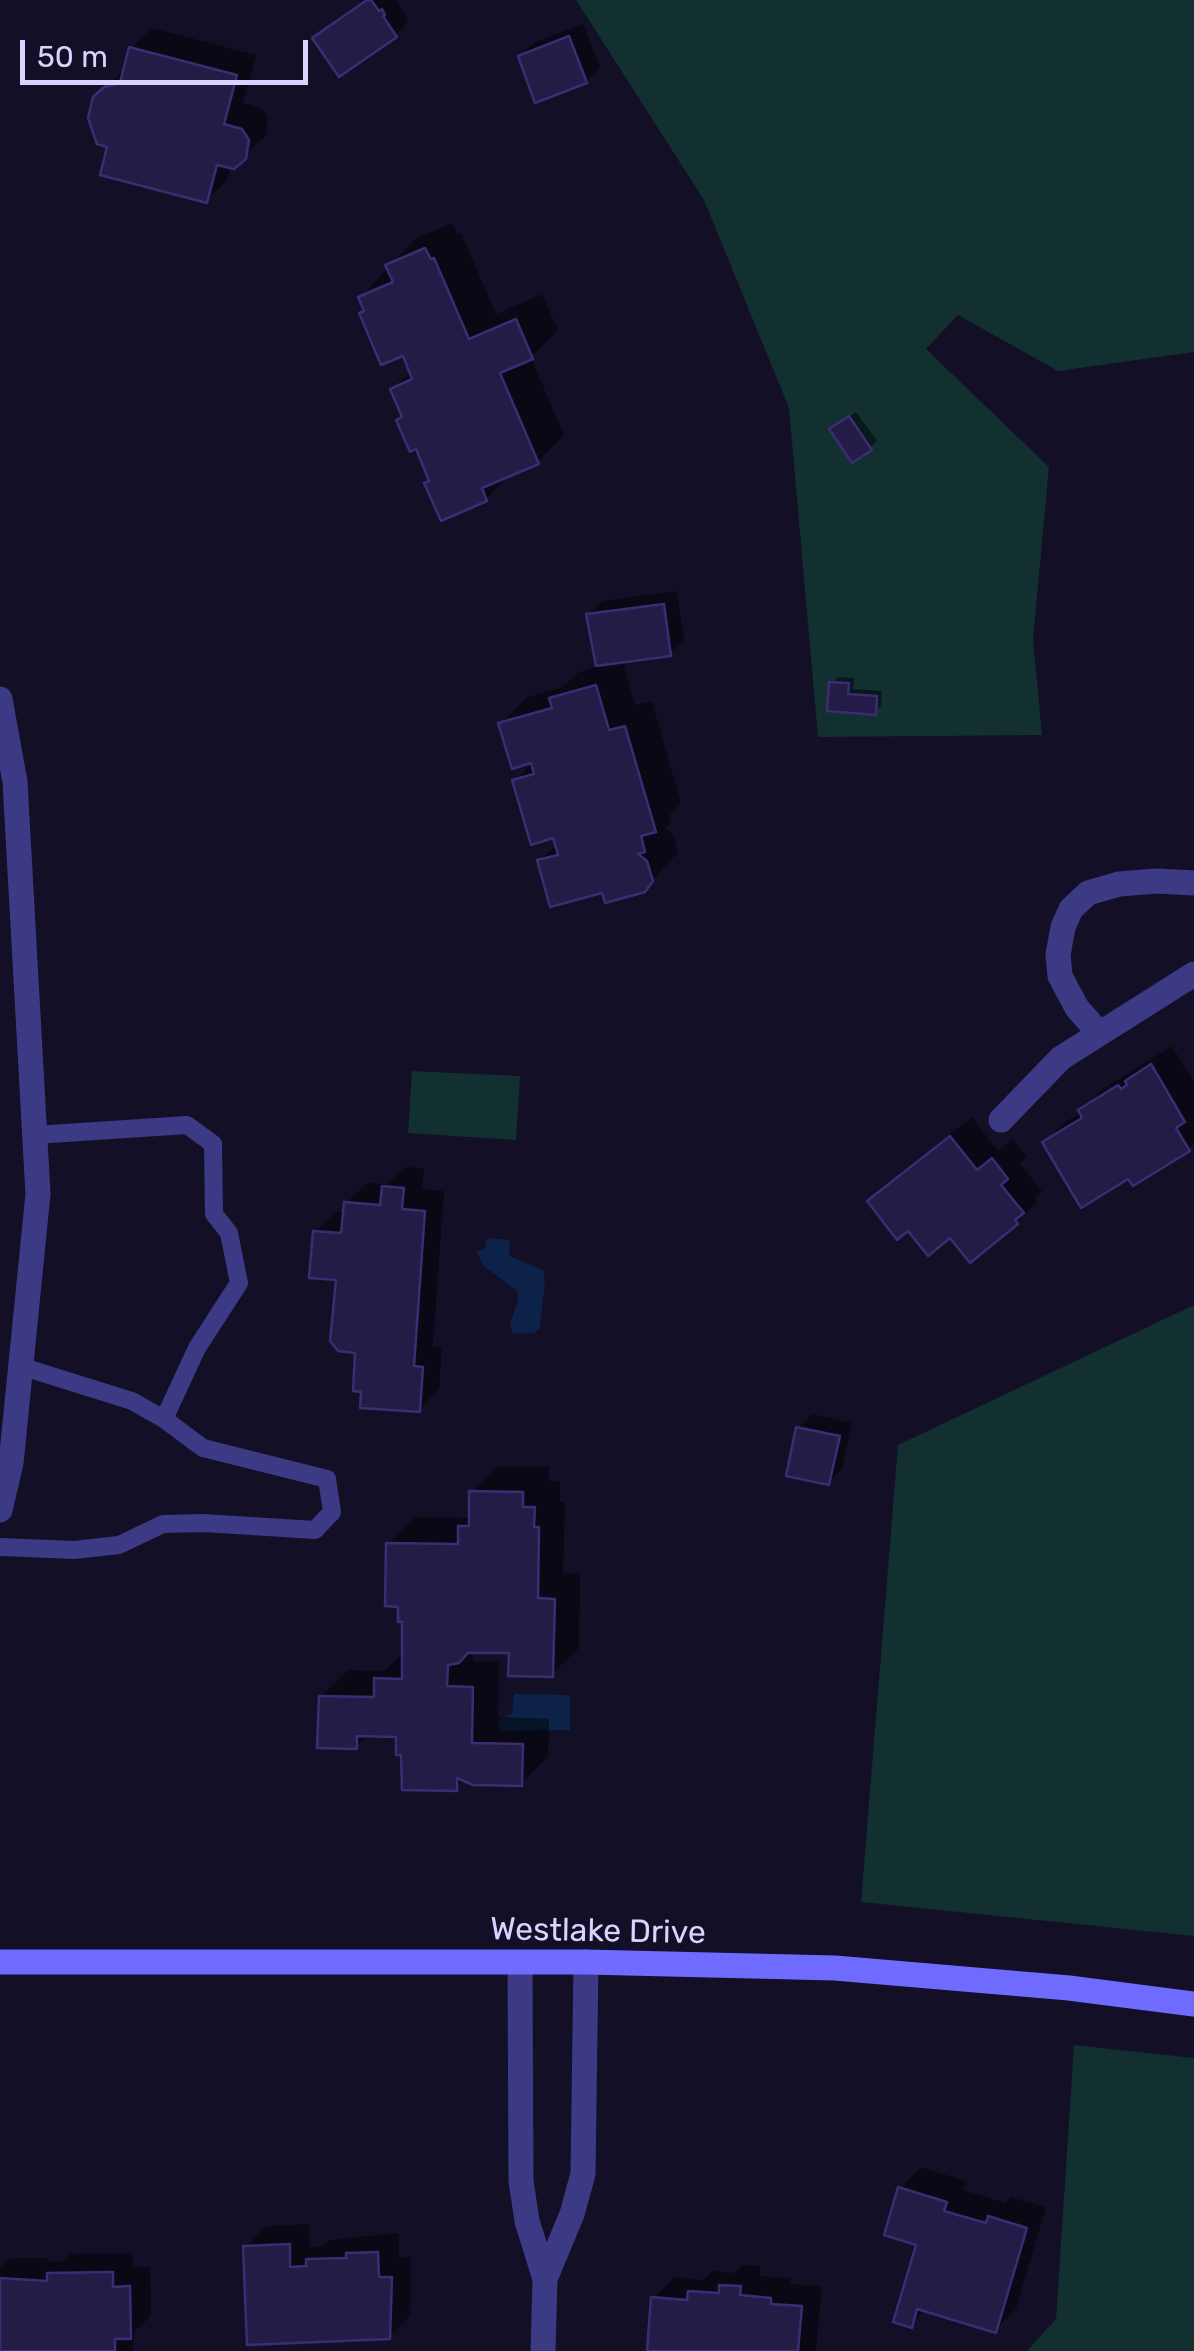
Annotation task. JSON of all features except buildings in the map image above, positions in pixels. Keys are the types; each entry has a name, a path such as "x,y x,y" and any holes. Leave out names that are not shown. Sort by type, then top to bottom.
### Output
{"street":[{"path":"0,699 15,782 38,1194 11,1463 0,1510"},
{"path":"1099,1033 1077,1008 1060,976 1058,956 1071,909 1088,893 1118,884 1157,880 1194,883"},
{"path":"1001,1120 1061,1058 1194,974"},
{"name":"Westlake Drive","path":"0,1962 586,1962 835,1968 1070,1988 1194,2004"},
{"path":"545,2279 572,2214 582,2174 586,1962"},
{"path":"520,1963 521,2181 527,2221 545,2279 542,2351"}],"lane":[{"path":"35,1134 188,1125 213,1144 214,1214 229,1233 240,1283 197,1348 164,1419"},
{"path":"0,1547 74,1550 120,1545 163,1524 204,1522 314,1530 332,1512 326,1479 203,1448 132,1401 20,1366"}],"green space":[{"path":"576,0 1194,0 1194,352 1058,371 958,315 926,349 1049,467 1033,639 1042,735 818,737 789,408 704,200"},
{"path":"412,1071 520,1076 516,1140 408,1133"},
{"path":"1194,1305 1194,1936 861,1902 898,1445"},
{"path":"1074,2045 1194,2058 1194,2351 1027,2351 1056,2319"}],"water":[{"path":"487,1238 510,1240 509,1256 543,1270 541,1317 534,1333 513,1334 510,1325 517,1291 482,1265 477,1251 485,1248"},
{"path":"514,1694 570,1695 570,1730 499,1731 498,1720 512,1713"}]}
